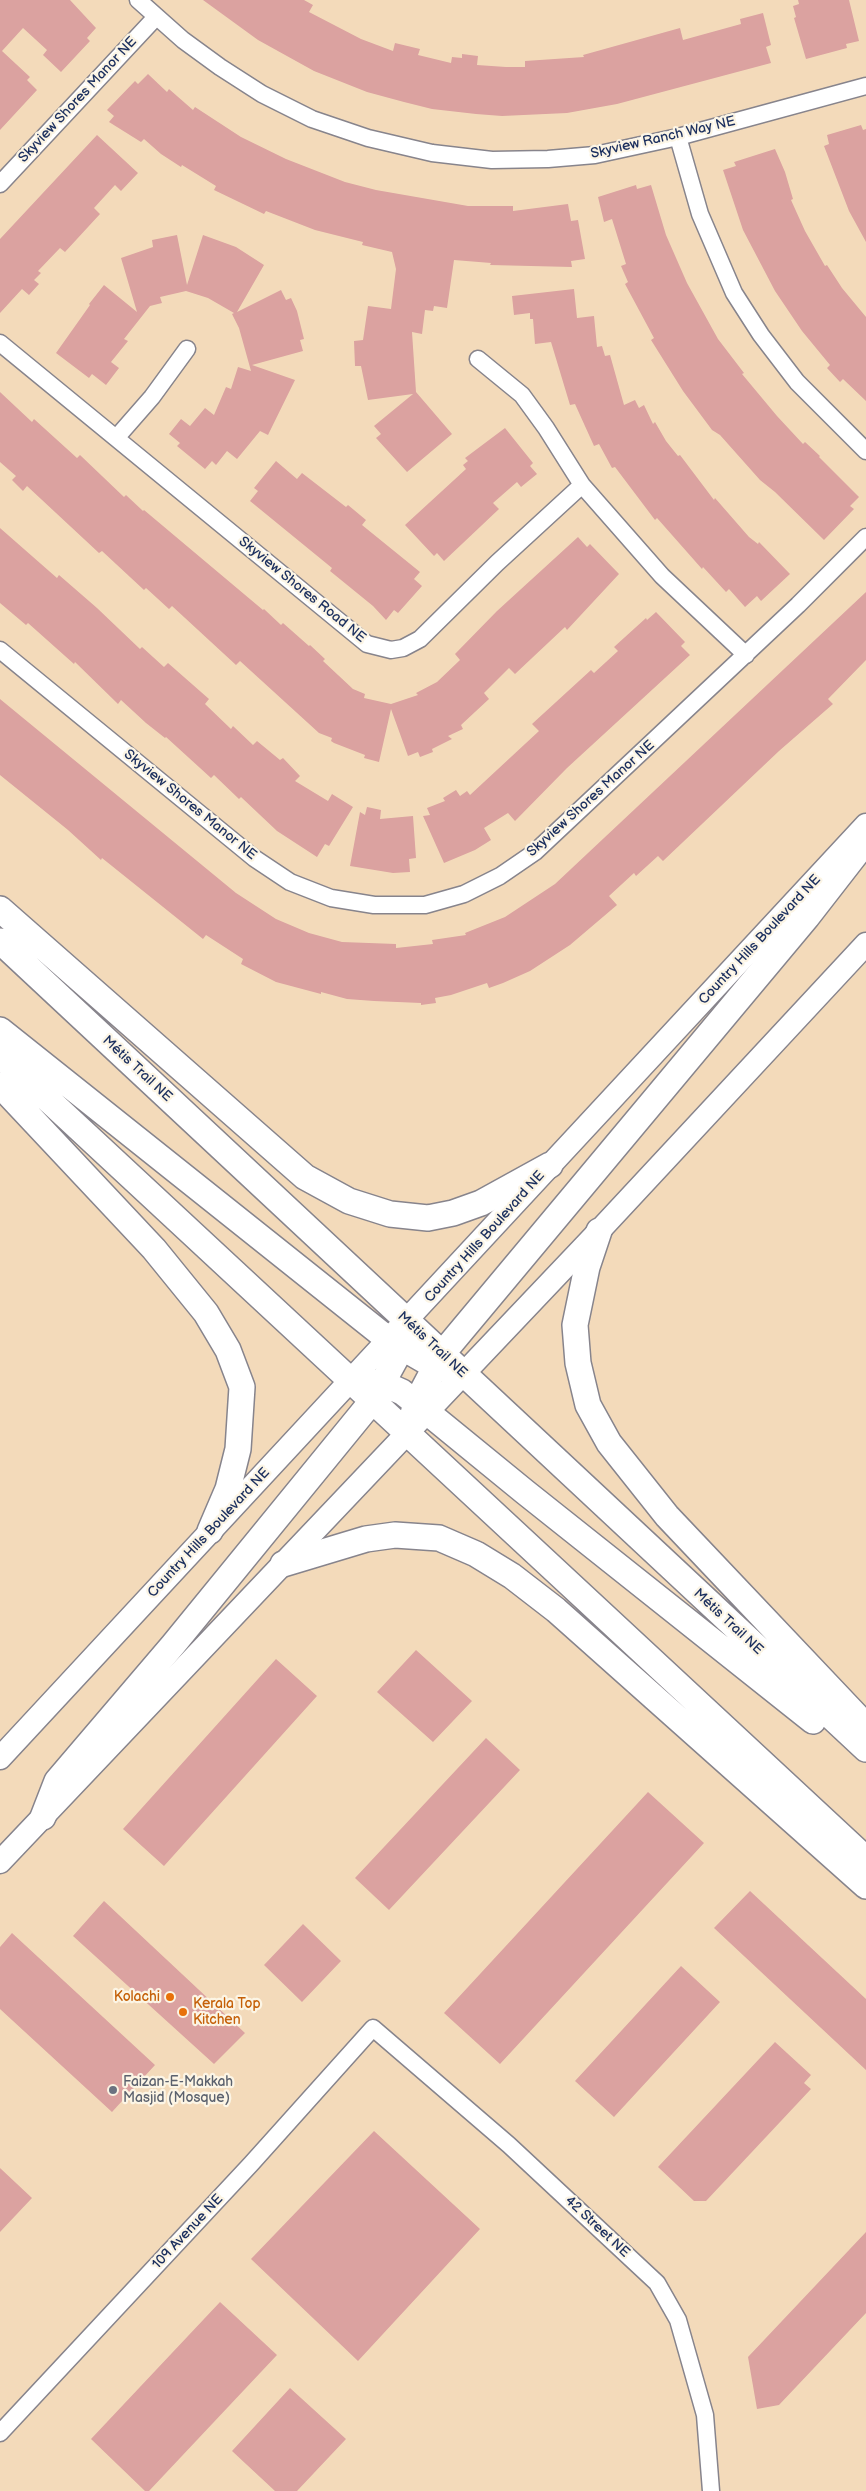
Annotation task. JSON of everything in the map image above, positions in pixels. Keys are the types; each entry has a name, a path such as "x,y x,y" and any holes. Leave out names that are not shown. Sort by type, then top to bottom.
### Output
{"main road":[{"name":"Country Hills Boulevard NE","path":"407,1321 866,825"},
{"path":"0,1862 408,1432 422,1407 438,1360 807,917 866,841"},
{"path":"0,909 305,1177 349,1201 390,1214 428,1218 453,1213 481,1203 550,1165"},
{"name":"Métis Trail NE","path":"0,941 407,1321 438,1360"},
{"path":"422,1407 463,1374 866,944"},
{"path":"0,1030 395,1345 438,1360 463,1374"},
{"path":"0,1055 351,1381 377,1392 402,1392 866,1763"},
{"path":"0,1085 154,1249 206,1313 228,1350 242,1387 238,1449 228,1489 210,1532"},
{"path":"599,1230 587,1267 575,1325 578,1363 588,1405 609,1442 667,1516 866,1726"},
{"path":"43,1817 57,1781 173,1645 377,1392 395,1345 407,1321"},
{"name":"Country Hills Boulevard NE","path":"0,1758 351,1381 395,1345"},
{"name":"Métis Trail NE","path":"463,1374 866,1749"},
{"path":"377,1392 408,1432 866,1859"},
{"path":"283,1564 366,1539 395,1534 439,1538 476,1554 512,1576 556,1610 866,1886"}],"street":[{"name":"Skyview Ranch Way NE","path":"138,0 156,17 220,67 262,94 312,119 368,138 432,153 492,160 548,159 595,155 678,137 866,86"},
{"name":"Skyview Shores Manor NE","path":"0,184 156,17"},
{"path":"678,137 700,214 734,293 761,335 797,382 866,450"},
{"name":"Skyview Shores Road NE","path":"0,343 117,437 367,644 378,648 403,648 420,639 497,563 582,486"},
{"path":"117,437 152,397 186,348"},
{"path":"478,359 522,395 546,428 582,486 662,576 746,655"},
{"name":"Skyview Shores Manor NE","path":"0,650 254,858 290,882 331,898 374,905 425,905 464,894 500,876 535,852 746,655 866,537"},
{"name":"109 Avenue NE","path":"0,2433 251,2164 373,2028"},
{"name":"42 Street NE","path":"373,2028 509,2145 656,2283 678,2320 705,2415 711,2491"}],"building":[{"path":"0,0 70,0 96,28 87,38 90,41 61,72 43,55 47,50 23,28 2,51 30,77 27,80 37,90 0,130"},
{"path":"203,0 304,0 313,5 309,12 361,39 393,51 395,43 420,49 418,55 451,63 452,57 462,58 462,54 478,56 477,65 506,67 525,67 525,61 584,57 583,55 680,28 683,40 741,24 740,19 763,13 771,45 766,47 771,63 617,104 567,113 502,116 476,114 432,109 404,102 367,92 314,71 258,40"},
{"path":"798,0 849,0 859,41 846,44 847,48 806,59 794,18 796,17 793,6 799,4"},
{"path":"148,74 167,92 169,89 193,110 195,107 241,137 286,159 345,182 376,190 468,206 513,206 513,211 568,204 571,221 578,220 585,259 571,261 572,267 490,265 491,263 454,260 447,308 434,306 433,311 425,310 422,334 412,332 416,392 452,434 407,472 376,438 381,434 374,426 413,394 368,400 361,366 355,366 354,341 363,340 368,306 391,309 396,269 392,252 362,245 363,242 315,230 266,211 264,214 214,190 216,186 161,154 144,139 141,142 109,122 114,116 107,110 135,81 138,84"},
{"path":"861,125 863,130 866,129 866,242 849,211 824,146 829,144 827,135"},
{"path":"97,135 138,173 121,191 115,185 94,208 100,214 65,252 60,248 38,271 41,273 34,280 39,284 29,295 22,289 0,313 0,239"},
{"path":"775,149 785,172 793,199 791,200 805,231 825,266 827,265 842,288 866,317 866,401 843,379 840,382 827,368 830,365 802,331 775,291 743,230 723,170 736,166 734,162"},
{"path":"636,185 637,189 651,185 666,235 687,283 718,339 744,373 742,374 803,444 805,442 820,456 859,497 850,506 854,509 824,540 775,492 760,480 720,435 712,430 683,391 651,340 654,338 625,284 628,282 621,266 626,264 612,219 604,222 598,197"},
{"path":"177,235 187,285 203,235 236,247 264,265 237,312 281,290 286,300 291,298 297,311 304,339 300,340 303,351 252,365 295,380 268,435 260,431 237,459 227,451 216,465 212,461 205,469 177,446 180,443 169,434 181,419 190,426 205,408 214,415 226,387 231,389 238,367 251,371 239,328 232,314 234,313 208,298 186,291 160,297 162,303 150,306 124,339 128,341 111,362 119,368 106,385 92,374 89,378 56,353 104,285 137,312 121,258 153,247 152,240"},
{"path":"574,289 577,318 594,316 597,347 602,346 605,356 610,355 624,405 635,400 639,408 644,405 653,424 655,422 666,441 678,456 680,455 714,500 715,498 749,537 758,544 759,542 790,574 761,601 757,596 745,607 729,589 726,592 703,567 702,569 657,518 655,520 615,467 612,468 599,444 594,446 575,404 570,405 551,342 535,344 533,319 530,319 530,313 514,315 512,296"},
{"path":"0,392 32,422 34,419 77,458 80,455 124,497 126,495 281,625 283,623 310,645 325,659 323,661 353,689 365,694 364,698 391,704 418,695 416,693 437,682 460,660 455,654 497,611 578,537 587,547 590,544 619,574 567,630 565,627 515,674 509,668 484,693 489,699 461,725 463,729 448,736 452,739 432,749 433,752 420,757 418,752 408,756 391,709 379,762 364,758 365,755 334,743 331,741 332,738 319,733 240,661 236,665 172,606 169,609 146,588 144,590 102,551 99,553 27,486 23,491 12,480 16,476 0,462"},
{"path":"505,428 533,463 530,466 537,474 521,487 517,482 493,503 499,509 444,561 437,553 434,556 405,525 466,469 463,465 468,461 465,458"},
{"path":"276,461 297,479 302,473 346,507 348,505 366,520 362,525 420,572 414,579 422,586 398,613 394,610 386,620 373,606 330,571 332,568 250,501 258,491 254,488"},
{"path":"0,528 57,578 59,575 140,649 142,647 164,667 168,663 209,699 205,704 231,729 233,726 253,745 257,741 280,760 283,758 300,776 295,781 328,801 332,794 353,807 329,846 325,844 317,857 277,831 241,797 239,799 214,775 211,778 166,737 146,723 121,700 118,704 75,662 74,664 28,623 26,625 0,603"},
{"path":"866,592 866,660 828,699 833,704 779,751 663,861 658,856 636,876 634,873 609,896 617,905 570,945 530,971 503,983 489,988 487,983 451,995 435,998 436,1003 421,1005 421,1003 347,999 321,992 321,994 276,982 241,964 243,959 206,935 203,939 102,858 101,860 68,830 0,775 0,699 236,893 276,919 309,933 342,942 396,944 396,948 433,944 432,940 466,935 465,933 505,917 555,884"},
{"path":"656,612 685,642 681,646 690,655 567,768 515,821 508,813 484,828 491,840 475,850 444,863 423,816 430,815 427,808 445,801 443,798 456,790 460,796 467,791 470,795 539,731 532,724 591,670 594,673 618,651 614,647 646,618 647,620"},
{"path":"367,807 381,810 380,819 413,816 416,858 409,859 410,872 393,873 350,866 360,812 365,815"},
{"path":"416,1650 472,1701 433,1742 377,1692"},
{"path":"276,1659 317,1696 164,1866 123,1829"},
{"path":"486,1738 520,1770 389,1910 355,1878"},
{"path":"648,1792 704,1843 500,2064 444,2013"},
{"path":"750,1891 866,1999 866,2070 714,1928"},
{"path":"104,1901 245,2033 214,2064 73,1936"},
{"path":"303,1924 341,1961 302,2002 264,1965"},
{"path":"12,1933 155,2065 112,2112 0,2009 0,1947"},
{"path":"681,1966 720,2002 614,2117 575,2081"},
{"path":"775,2042 811,2075 804,2083 811,2089 706,2201 694,2201 658,2167"},
{"path":"374,2131 480,2229 358,2361 251,2259"},
{"path":"0,2168 32,2198 0,2232"},
{"path":"866,2232 866,2313 779,2405 757,2409 748,2357"},
{"path":"220,2302 277,2355 149,2491 145,2491 91,2439"},
{"path":"290,2388 346,2439 297,2491 275,2491 232,2451"}],"place":[{"name":"Kolachi","path":"170,1997"},
{"name":"Kerala Top Kitchen","path":"183,2012"},
{"name":"Faizan-E-Makkah Masjid (Mosque)","path":"113,2090"}]}
